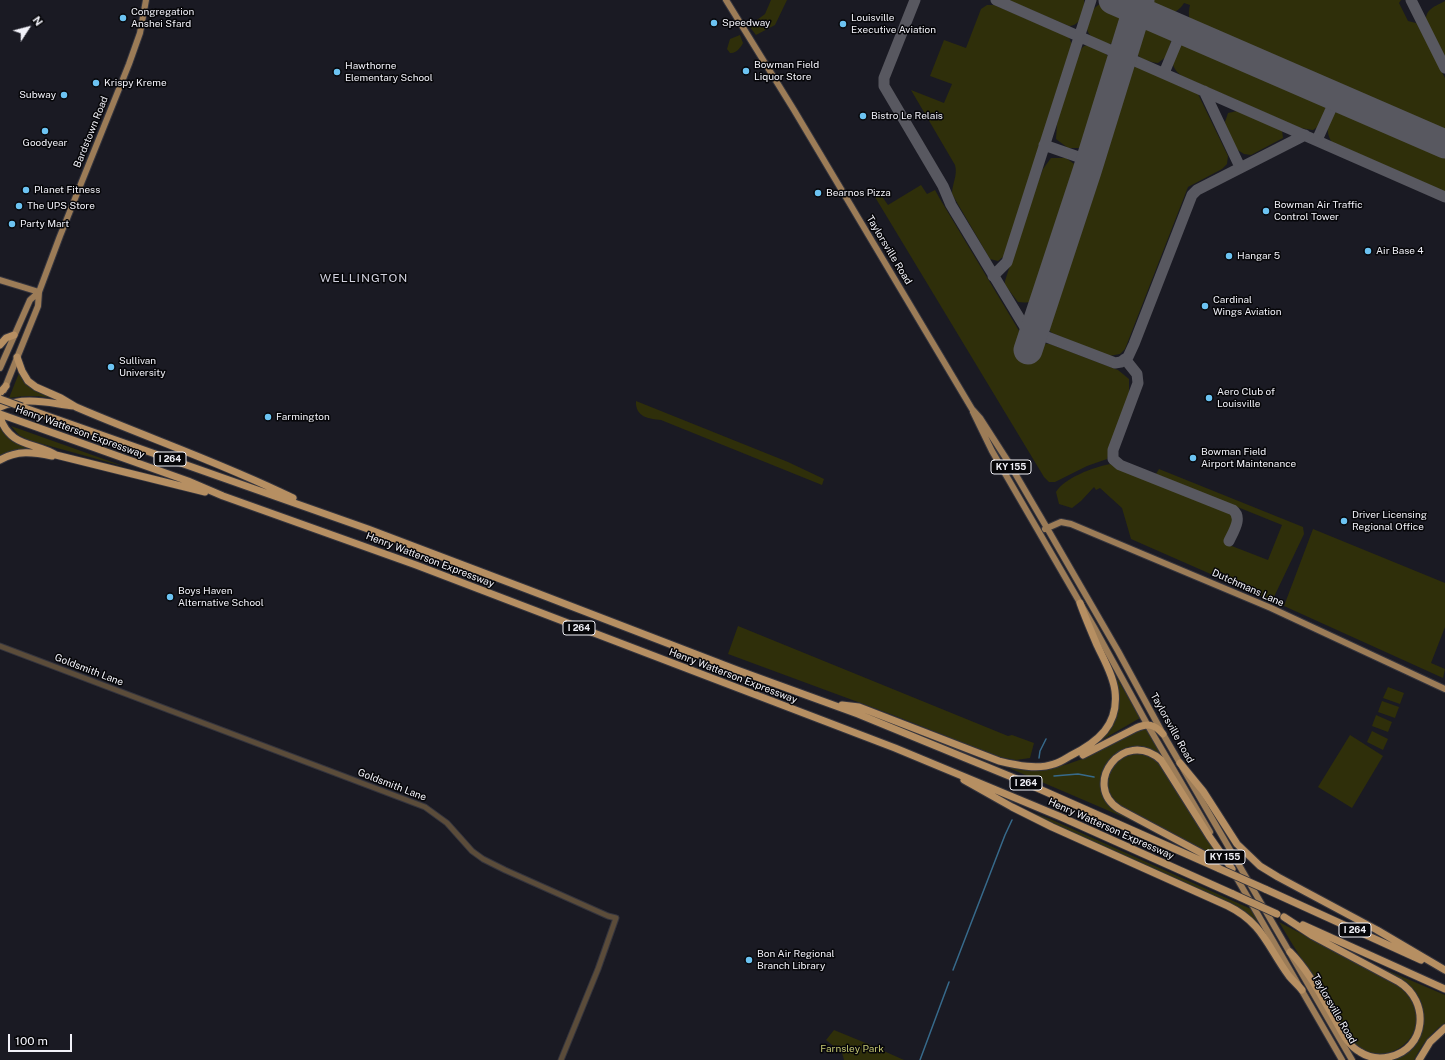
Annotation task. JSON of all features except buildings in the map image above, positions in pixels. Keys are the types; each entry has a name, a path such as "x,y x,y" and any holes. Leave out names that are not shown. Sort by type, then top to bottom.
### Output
{"highway":[{"path":"0,345 6,338 14,334"},
{"path":"17,358 28,381 36,387 61,398 76,407 258,481 318,511"},
{"path":"0,393 6,386"},
{"name":"Henry Watterson Expressway","path":"0,399 318,511 502,579 737,670 830,704 1007,774 1445,970"},
{"path":"0,407 13,401 29,400 76,407"},
{"path":"0,415 8,431 17,439 26,444 50,451 56,455 223,496"},
{"name":"Henry Watterson Expressway","path":"0,415 188,481 223,496 416,565 934,764 1061,817 1445,988"},
{"path":"0,460 13,454 24,452 53,457 56,455"},
{"path":"830,704 859,707 1007,763 1023,766 1054,764 1082,750 1098,738 1109,725 1114,707 1115,696 1113,681 1088,626 1080,603"},
{"path":"1062,760 1075,758 1136,728 1148,724 1154,726 1163,734"},
{"path":"1220,869 1205,855 1116,808 1108,796 1104,783 1107,771 1114,759 1122,754 1135,750 1149,752 1161,760 1209,836 1232,869"},
{"path":"1180,763 1203,791 1237,844 1260,866 1377,930 1445,970"},
{"path":"934,764 1052,827 1236,909 1257,927 1289,976 1302,990"},
{"path":"1281,915 1313,936 1407,987 1416,1000 1420,1014 1418,1031 1412,1042 1402,1052 1391,1056 1374,1058 1360,1052 1348,1041 1301,963 1290,952"},
{"path":"1419,1060 1430,1042 1445,1028"}],"main road":[{"name":"Bardstown Road","path":"0,399 38,306 39,292 60,236 129,64 140,33 146,0"},
{"name":"Taylorsville Road","path":"726,0 794,110 972,409 992,451 1040,532 1148,724 1342,1060"},
{"path":"0,280 39,292"},
{"name":"Bardstown Road","path":"0,368 30,300 39,292"},
{"name":"Taylorsville Road","path":"972,409 980,418 1001,451 1047,528 1118,651 1163,734 1352,1060"},
{"name":"Dutchmans Lane","path":"1040,532 1061,522 1071,524 1270,608 1445,689"},
{"path":"1094,627 1112,649 1118,651"}],"street":[{"name":"Goldsmith Lane","path":"0,646 425,807 447,823 472,851 483,859 616,918 598,969 561,1060"}],"green space":[{"path":"771,0 787,0 775,25 756,35 749,26 765,14"},
{"path":"1008,0 1084,0 1084,8 1080,20 1069,26"},
{"path":"1151,0 1401,0 1399,3 1408,21 1416,23 1418,26 1445,78 1445,135 1195,26 1189,17 1190,5 1184,3 1176,11 1167,13 1158,9"},
{"path":"1445,1 1445,59 1426,21 1426,17 1429,11"},
{"path":"1100,4 1113,6 1119,11 1121,16 1122,22 1120,37 1113,43 1109,44 1098,41 1092,37 1087,29 1090,15"},
{"path":"987,5 994,5 1069,37 1072,45 1007,251 998,261 990,259 952,194 956,172 955,165 911,90 944,103 952,84 930,76 944,40 966,48 981,9"},
{"path":"1148,25 1163,28 1171,41 1167,56 1158,63 1141,58 1136,54 1134,48 1136,37"},
{"path":"740,35 743,43 742,45 736,51 730,53 727,49 730,39"},
{"path":"1186,41 1193,41 1320,96 1325,103 1326,110 1320,125 1313,130 1300,128 1182,76 1174,68 1173,58 1177,49"},
{"path":"1088,45 1106,54 1109,57 1111,65 1087,142 1082,148 1068,148 1056,139 1057,124 1078,52 1084,46"},
{"path":"1136,66 1198,94 1228,156 1227,164 1222,169 1188,187 1125,349 1120,354 1109,356 1052,333 1048,329 1046,318 1125,70 1129,67"},
{"path":"1340,109 1351,110 1445,151 1445,192 1332,142 1328,133 1328,124 1336,112"},
{"path":"1237,111 1282,130 1283,138 1251,155 1244,154 1236,149 1227,132 1225,122 1228,113"},
{"path":"1051,158 1066,158 1077,166 1077,173 1037,296 1029,302 1018,302 1005,285 1005,281 1030,203 1043,169"},
{"path":"921,185 927,194 935,190 1024,339 1022,348 1036,352 1044,343 1050,344 1118,370 1129,379 1129,394 1107,459 1087,466 1055,482 1049,482 1044,477 875,197 881,195 888,205"},
{"path":"19,373 25,382 60,400 34,396 9,398"},
{"path":"636,401 788,462 824,479 822,485 661,420 648,418 640,414 636,406"},
{"path":"0,424 16,442 39,451 0,457"},
{"path":"11,426 126,467 28,440 19,435"},
{"path":"1110,464 1230,512 1234,520 1224,543 1268,560 1282,525 1156,474 1159,469 1303,527 1304,534 1272,601 1131,539 1122,508 1100,488 1096,490 1094,487 1072,508 1059,504 1056,492 1066,482 1088,470"},
{"path":"1313,529 1445,583 1445,627 1431,663 1445,669 1443,678 1284,606"},
{"path":"738,626 1008,736 1012,735 1034,743 1030,758 1016,760 999,757 893,715 728,654"},
{"path":"1114,673 1140,718 1100,741 1111,724"},
{"path":"1388,687 1404,693 1400,704 1383,698"},
{"path":"1382,701 1399,707 1395,718 1378,712"},
{"path":"1376,715 1392,722 1388,732 1372,726"},
{"path":"1145,726 1160,753 1158,754 1142,747 1127,749 1119,752 1110,760 1104,793 1142,825 1009,768 1053,768 1068,764 1082,759"},
{"path":"1372,731 1388,739 1383,750 1367,742"},
{"path":"1350,735 1383,756 1352,808 1318,787"},
{"path":"1144,753 1158,761 1220,859 1119,806 1113,799 1107,785 1113,764 1128,754"},
{"path":"1028,811 1050,819 1251,909 1261,927 1247,913 1238,908 1057,826"},
{"path":"1279,922 1382,975 1407,992 1412,997 1416,1008 1417,1018 1416,1027 1412,1036 1406,1043 1389,1053 1379,1054 1366,1052 1357,1046 1350,1039"},
{"path":"1377,966 1445,995 1445,1023 1427,1040 1414,1060 1381,1060 1408,1050 1420,1021 1422,1004 1419,997 1407,984"},
{"name":"Farnsley Park","path":"834,1030 904,1060 844,1060 842,1053 826,1040"}],"waterway":[{"path":"1039,758 1040,751 1046,739"},
{"path":"1054,776 1078,774 1094,777"},
{"path":"953,970 1012,820"},
{"path":"920,1060 949,982"}],"taxiway":[{"path":"915,0 884,78 884,86 943,186 951,205 1026,329 1115,363 1121,362 1125,359"},
{"path":"996,0 1445,197"},
{"path":"993,276 1007,262 1091,0"},
{"path":"1411,0 1445,68"},
{"path":"1164,73 1182,30"},
{"path":"1204,91 1240,167"},
{"path":"1317,140 1336,98"},
{"path":"1229,541 1237,521 1236,513 1233,510 1120,465 1113,459 1113,450 1138,383 1137,374 1125,359 1128,357 1134,344 1192,195 1197,190 1305,135"},
{"path":"1044,145 1090,161"}],"runway":[{"path":"1113,0 1445,144"},
{"path":"1028,350 1087,171 1140,0"}],"place":[{"name":"Congregation Anshei Sfard","path":"123,18"},
{"name":"Speedway","path":"714,23"},
{"name":"Louisville Executive Aviation","path":"843,24"},
{"name":"Bowman Field Liquor Store","path":"746,71"},
{"name":"Hawthorne Elementary School","path":"337,72"},
{"name":"Krispy Kreme","path":"96,83"},
{"name":"Subway","path":"64,95"},
{"name":"Bistro Le Relais","path":"863,116"},
{"name":"Goodyear","path":"45,131"},
{"name":"Planet Fitness","path":"26,190"},
{"name":"Bearnos Pizza","path":"818,193"},
{"name":"The UPS Store","path":"19,206"},
{"name":"Bowman Air Traffic Control Tower","path":"1266,211"},
{"name":"Party Mart","path":"12,224"},
{"name":"Air Base 4","path":"1368,251"},
{"name":"Hangar 5","path":"1229,256"},
{"name":"Cardinal Wings Aviation","path":"1205,306"},
{"name":"Sullivan University","path":"111,367"},
{"name":"Aero Club of Louisville","path":"1209,398"},
{"name":"Farmington","path":"268,417"},
{"name":"Bowman Field Airport Maintenance","path":"1193,458"},
{"name":"Driver Licensing Regional Office","path":"1344,521"},
{"name":"Boys Haven Alternative School","path":"170,597"},
{"name":"Bon Air Regional Branch Library","path":"749,960"}],"district":[{"name":"WELLINGTON","path":"364,278"}]}
